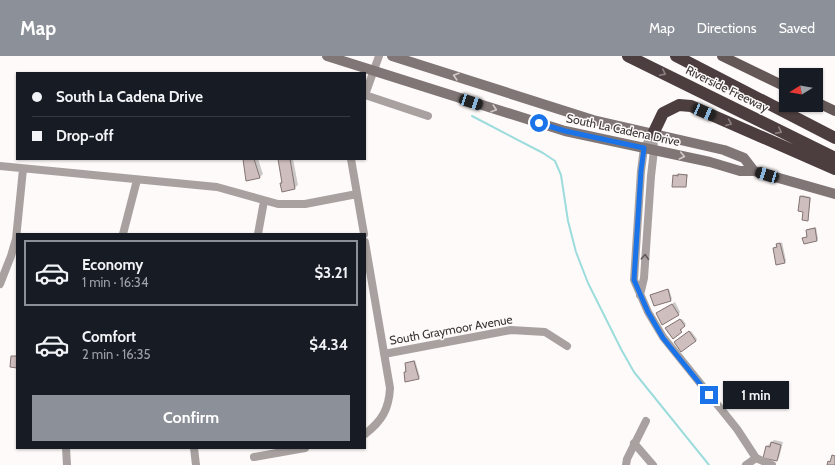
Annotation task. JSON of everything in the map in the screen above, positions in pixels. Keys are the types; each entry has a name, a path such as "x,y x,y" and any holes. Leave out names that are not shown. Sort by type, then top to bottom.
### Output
{"highway":[{"name":"Riverside Freeway","path":"628,56 835,158"},
{"name":"Riverside Freeway","path":"676,56 835,138"},
{"path":"653,134 663,113 679,105 691,106 835,169"}],"main road":[{"name":"South La Cadena Drive","path":"327,56 565,131 710,162 740,171 754,171 835,194"},
{"name":"South La Cadena Drive","path":"392,56 564,112 627,129 724,150 744,158 754,171"},
{"path":"722,56 779,84"},
{"path":"823,105 835,111"}],"street":[{"path":"366,92 379,56"},
{"path":"366,95 428,116"},
{"path":"653,134 644,148 641,171 634,280 640,296 663,338 737,429 756,458 772,465"},
{"path":"640,296 644,278 654,150 653,134"},
{"path":"351,160 364,233"},
{"path":"0,166 217,187 271,203 292,205 357,194"},
{"path":"16,233 23,168"},
{"path":"123,233 137,180"},
{"path":"258,233 264,200"},
{"path":"0,284 15,244 16,234"},
{"path":"366,248 390,388 387,408 383,417 366,433"},
{"name":"South Graymoor Avenue","path":"384,354 511,330 545,332 567,346"},
{"path":"626,465 626,459 646,421"},
{"path":"634,443 653,465"},
{"path":"66,449 67,465"},
{"path":"194,449 196,465"},
{"path":"254,457 299,449"},
{"path":"746,465 756,458"}],"building":[{"path":"243,160 254,160 260,178 246,181"},
{"path":"278,160 290,160 295,189 282,192 280,183 282,183"},
{"path":"678,174 687,175 686,187 672,187 673,175 678,176"},
{"path":"800,196 810,198 808,221 802,220 803,212 798,211"},
{"path":"815,228 817,241 804,244 802,238 807,237 806,230"},
{"path":"780,243 785,263 776,265 773,248 777,247 776,244"},
{"path":"668,289 671,301 654,306 650,295"},
{"path":"672,304 679,315 662,325 656,313"},
{"path":"680,319 685,326 680,330 682,332 673,339 665,328"},
{"path":"689,331 696,341 681,352 674,342"},
{"path":"11,356 16,356 16,368 10,367"},
{"path":"414,361 419,379 405,382 405,363"},
{"path":"771,442 781,445 777,461 763,458 766,446 770,447"},
{"path":"832,455 835,456 835,465 827,465 828,461 830,462"}],"waterway":[{"path":"472,116 543,153 555,161 561,175 568,221 576,252 588,283 621,349 634,372 709,465"}],"route":[{"path":"539,123 565,131 644,148 641,171 634,280 640,296 663,338 709,395"}]}
